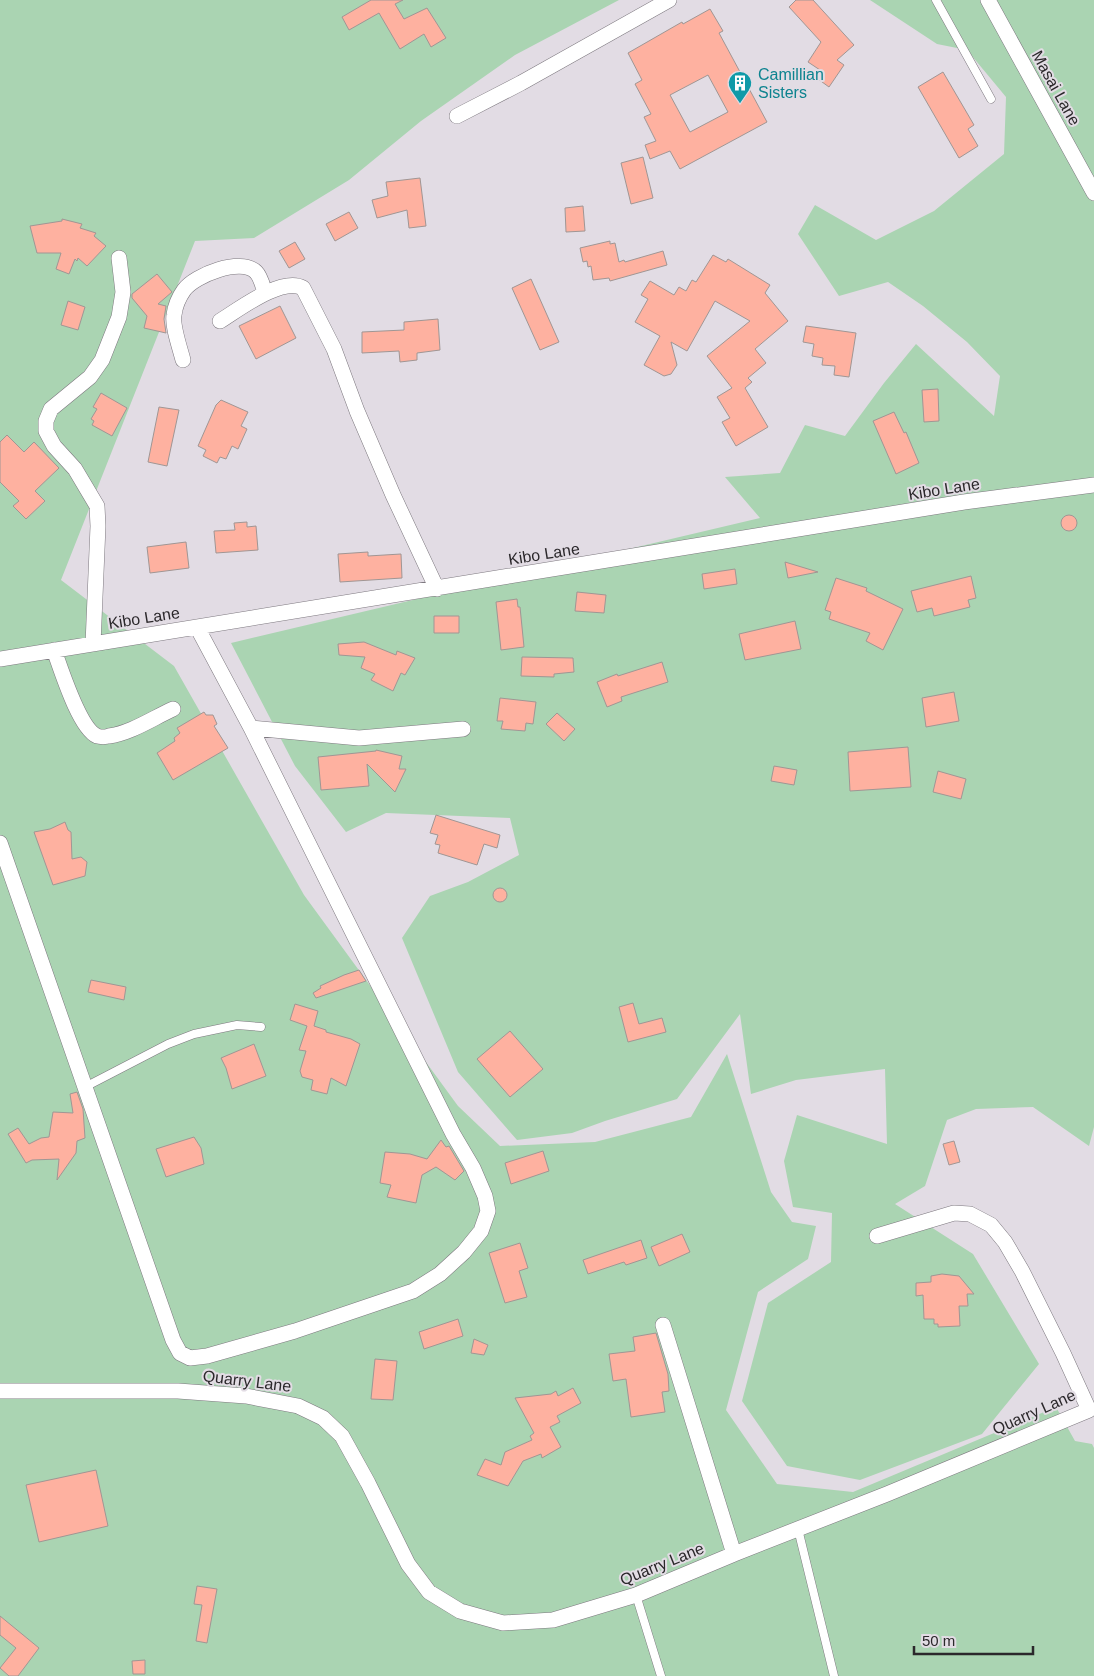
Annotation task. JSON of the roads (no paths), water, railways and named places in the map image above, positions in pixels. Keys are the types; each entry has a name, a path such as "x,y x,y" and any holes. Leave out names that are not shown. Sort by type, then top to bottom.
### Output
{"street":[{"path":"456,116 520,83 669,0"},
{"name":"Masai Lane","path":"988,0 1094,193"},
{"path":"93,644 98,526 97,506 75,469 54,446 46,431 46,421 51,409 90,377 102,360 119,318 123,292 119,258"},
{"path":"183,360 173,316 184,290 191,283 206,274 227,268 246,266 256,272 265,293"},
{"path":"220,321 265,293 291,284 298,284 303,288 334,349 357,411 393,495 437,589"},
{"name":"Kibo Lane","path":"0,659 964,502 1094,484"},
{"path":"0,843 173,1340 180,1353 190,1358 207,1356 295,1331 413,1291 440,1274 464,1252 480,1231 488,1211 485,1196 251,728 197,627"},
{"path":"54,650 78,712 96,736 107,737 124,732 173,709"},
{"path":"251,728 359,738 463,729"},
{"name":"Quarry Lane","path":"0,1391 178,1391 246,1396 298,1406 323,1418 342,1436 368,1483 408,1564 429,1592 460,1611 503,1623 553,1620 636,1595 1092,1410 1022,1271 1005,1242 991,1225 970,1214 954,1213 877,1236"},
{"path":"663,1325 734,1554"}],"lane":[{"path":"936,0 991,99"},
{"path":"86,1088 168,1044 194,1034 238,1025 261,1027"},
{"path":"798,1529 834,1676"},
{"path":"636,1595 661,1676"}],"place":[{"name":"Camillian Sisters","path":"740,104"}]}
